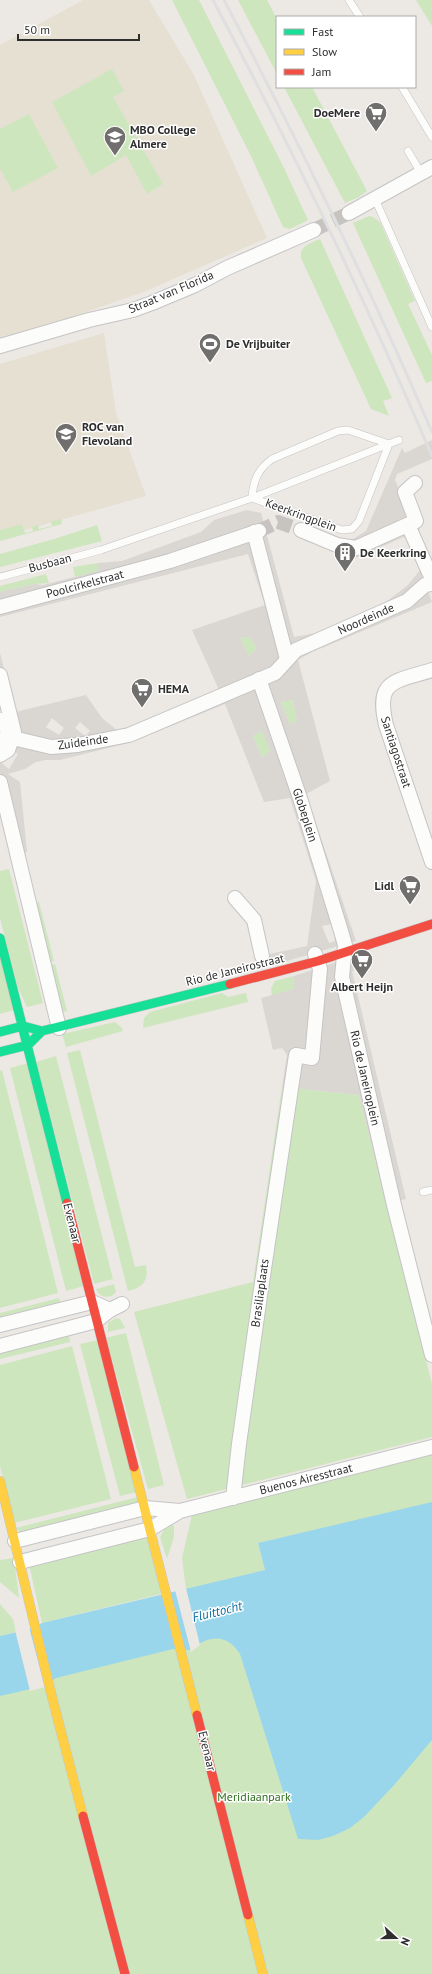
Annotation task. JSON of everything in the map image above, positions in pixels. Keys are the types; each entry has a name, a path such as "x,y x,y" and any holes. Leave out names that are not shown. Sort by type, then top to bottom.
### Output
{"main road":[{"name":"Rio de Janeirostraat","path":"23,1026 42,1031 59,1028 317,958 344,953 432,924"},
{"name":"Evenaar","path":"0,938 28,1045 96,1322 186,1664 263,1974"},
{"path":"0,1032 23,1026"},
{"path":"0,1052 28,1045 42,1031"},
{"path":"0,1481 16,1541 52,1697 125,1974"}],"street":[{"path":"349,213 426,170"},
{"name":"Straat van Florida","path":"0,346 146,305 195,285 227,268 314,230"},
{"path":"414,483 405,492 416,521 408,525 432,579"},
{"name":"Keerkringplein","path":"301,530 337,545 356,548 408,525"},
{"name":"Poolcirkelstraat","path":"0,606 170,561 256,532 292,655"},
{"name":"Noordeinde","path":"292,655 407,601 425,585 432,584"},
{"path":"259,679 274,673 292,655"},
{"name":"Santiagostraat","path":"432,670 391,685 382,697 381,706 432,862"},
{"path":"0,675 14,732 6,741 8,750 0,755"},
{"name":"Zuideinde","path":"6,741 51,747 131,738 221,695 259,679"},
{"name":"Globeplein","path":"259,679 300,798 342,931 344,953"},
{"path":"0,782 59,1028"},
{"path":"235,898 254,920 262,956"},
{"name":"Rio de Janeiroplein","path":"344,953 342,977 393,1202 432,1355"},
{"name":"Brasiliaplaats","path":"233,1498 239,1444 290,1088 296,1055 312,1058 320,969 317,958"},
{"path":"0,1325 92,1302 116,1307 96,1322 0,1346"},
{"name":"Buenos Airesstraat","path":"150,1529 180,1512 432,1447"},
{"path":"16,1541 145,1508"},
{"name":"Buenos Airesstraat","path":"145,1508 180,1512"},
{"path":"20,1562 150,1529"}],"lane":[{"path":"349,0 359,16"},
{"path":"403,88 432,137"},
{"path":"408,151 426,170"},
{"path":"375,199 432,327"},
{"name":"Keerkringplein","path":"252,498 253,485 257,474 265,464 272,459 338,430 348,430 389,444"},
{"path":"389,444 399,440"},
{"name":"Keerkringplein","path":"252,498 389,444"},
{"name":"Keerkringplein","path":"252,498 342,530 352,529 359,521 389,444"},
{"name":"Busbaan","path":"0,576 101,550 252,498"},
{"path":"0,716 6,741"},
{"path":"423,1192 432,1190"}],"shaded area":[{"name":"MBO College Almere","path":"83,0 149,0 194,75 267,238 146,291 21,335 0,340 0,45"},
{"name":"ROC van Flevoland","path":"104,333 116,413 146,496 0,537 0,364"},
{"path":"432,440 432,459 397,474 395,480 410,515 414,514 420,530 351,560 335,550 366,531 402,448 405,453"},
{"path":"247,510 261,513 294,637 328,631 382,605 408,585 420,570 432,602 312,652 298,660 330,781 306,794 356,941 259,969 256,957 307,946 316,881 290,798 264,802 225,704 132,742 60,760 45,760 36,762 25,769 8,774 20,782 27,852 13,856 0,803 0,762 0,752 7,745 0,692 0,653 15,712 86,695 102,718 118,731 219,690 192,630 265,605 248,554 0,617 0,592 35,584 43,585 98,571 98,563 122,561 201,532 214,520","holes":["250,637 257,648 249,656 240,638","293,700 297,721 290,724 281,702","52,718 64,728 59,735 46,727","80,722 90,731 85,736 75,728","262,731 270,751 262,758 253,736","11,750 18,754 9,769 0,762","332,924 335,941 329,943 322,926"]},
{"path":"352,957 354,971 352,971 406,1199 386,1203 359,1095 282,1087 287,1055 282,1048 273,1050 261,998 294,989 294,976"}],"green space":[{"path":"172,0 199,0 284,168 308,220 290,229 283,227 251,156"},
{"path":"238,0 267,0 276,17 276,72"},
{"path":"416,0 432,0 432,26"},
{"path":"112,69 124,91 113,97 163,184 147,194 126,155 91,176 52,102"},
{"path":"285,88 313,88 367,191 359,197 345,203"},
{"path":"29,114 58,168 13,192 0,169 0,129"},
{"path":"369,216 380,222 415,301 408,304 432,355 432,381 426,383 353,223"},
{"path":"320,239 392,398 383,401 389,416 371,409 301,258 302,251 306,246"},
{"path":"61,519 62,524 0,541 0,530 22,524 25,533 33,531 32,527 38,525 39,529 52,526 51,521"},
{"path":"97,525 102,541 0,567 0,554"},
{"path":"98,563 99,571 75,577 73,567"},
{"path":"46,574 49,583 35,584 0,592 0,586"},
{"path":"250,637 257,648 248,657 240,638"},
{"path":"293,700 297,721 290,724 281,702"},
{"path":"263,730 270,751 262,758 253,736"},
{"path":"9,869 43,1003 27,1007 18,988 0,918 0,871"},
{"path":"39,902 54,961 45,964 32,903"},
{"path":"0,955 14,1010 0,1014"},
{"path":"55,964 67,1011 58,1013 46,966"},
{"path":"294,976 294,989 272,996 271,988 275,981"},
{"path":"222,993 228,997 246,993 248,1002 143,1028 144,1018 150,1012"},
{"path":"115,1022 123,1031 66,1047 62,1034"},
{"path":"80,1050 135,1267 146,1265 147,1275 144,1282 138,1288 128,1291 67,1053"},
{"path":"56,1056 113,1279 94,1284 36,1062"},
{"path":"29,1063 84,1286 66,1291 10,1068"},
{"path":"2,1070 58,1293 0,1308 0,1071"},
{"path":"282,1087 359,1095 432,1384 432,1437 187,1499 134,1312 253,1282"},
{"path":"114,1284 116,1292 112,1296 102,1296 96,1289"},
{"path":"59,1298 61,1305 0,1321 0,1313"},
{"path":"116,1318 120,1319 125,1328 108,1332 108,1323"},
{"path":"126,1333 164,1485 148,1489 106,1338"},
{"path":"69,1334 70,1342 0,1359 0,1352"},
{"path":"99,1340 137,1492 120,1496 80,1344"},
{"path":"72,1346 111,1499 14,1523 0,1466 0,1365"},
{"path":"432,1454 432,1503 258,1543 265,1570 186,1590 182,1558 192,1515"},
{"path":"138,1497 138,1503 22,1534 16,1528"},
{"path":"172,1525 174,1526 174,1537 167,1559 160,1537 164,1530"},
{"path":"147,1534 161,1594 42,1623 29,1564"},
{"path":"14,1558 19,1598 0,1582 0,1560"},
{"name":"Meridiaanpark","path":"432,1568 432,1974 0,1974 0,1680"},
{"path":"0,1604 13,1619 16,1632 0,1636"}],"water":[{"name":"Fluittocht","path":"432,1502 432,1740 395,1784 364,1817 350,1828 333,1836 318,1840 298,1839 240,1654 235,1647 223,1639 210,1639 190,1650 173,1649 56,1678 44,1686 0,1696 0,1636 30,1629 42,1623 265,1570 258,1543"}],"pier":[{"path":"186,1588 200,1645 191,1652 175,1590"},
{"path":"29,1627 45,1687 30,1691 15,1630"}],"tunnel":[{"path":"314,230 349,213"},
{"path":"259,531 278,522 301,530"}],"railway":[{"path":"213,0 300,169 355,283 432,456"},
{"path":"224,0 279,106 332,214 383,322 432,432"}],"traffic: fast":[{"path":"0,938 67,1203"},
{"path":"42,1031 230,984"},
{"path":"0,1032 23,1026 42,1031 28,1045 0,1052"}],"traffic: slow":[{"path":"134,1467 197,1715"},
{"path":"0,1481 52,1697 83,1816"},
{"path":"248,1915 263,1974"}],"traffic: jam":[{"path":"230,984 318,961 432,924"},
{"path":"67,1203 134,1467"},
{"path":"197,1715 248,1915"},
{"path":"83,1816 125,1974"}],"place":[{"name":"DoeMere","path":"376,132"},
{"name":"MBO College Almere","path":"115,156"},
{"name":"De Vrijbuiter","path":"210,364"},
{"name":"ROC van Flevoland","path":"66,454"},
{"name":"De Keerkring","path":"345,572"},
{"name":"HEMA","path":"142,708"},
{"name":"Lidl","path":"410,906"},
{"name":"Albert Heijn","path":"362,980"}]}
